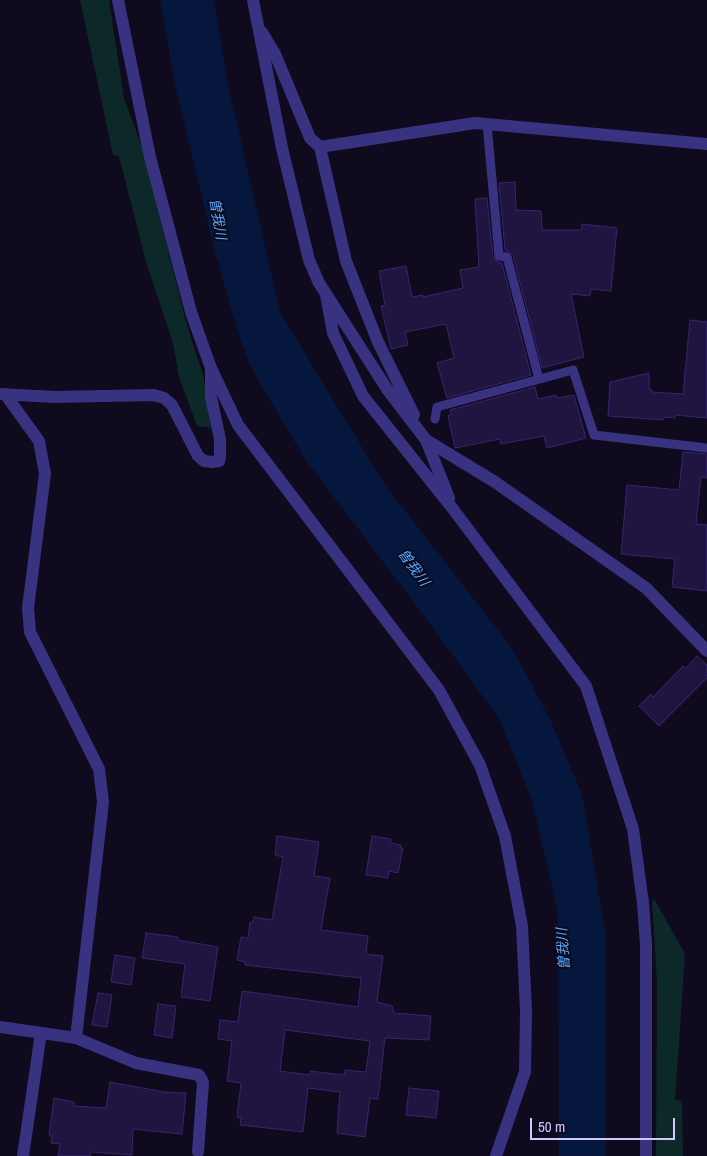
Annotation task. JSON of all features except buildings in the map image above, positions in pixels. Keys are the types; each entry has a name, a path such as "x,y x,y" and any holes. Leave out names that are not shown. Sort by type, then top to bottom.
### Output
{"street":[{"path":"118,0 150,157 191,312 211,368 238,425 439,690 480,765 505,836 520,917 526,1011 524,1072 496,1156"},
{"path":"253,0 282,148 310,260 326,295 387,389 426,440 496,482 646,588 707,651"},
{"path":"258,25 275,54 310,138 320,148 346,261 378,342 426,440 454,509"},
{"path":"320,148 475,123 707,144"},
{"path":"326,295 333,333 364,396 454,509 586,686 633,829 646,944 646,1156"},
{"path":"2,394 55,397 154,396 164,398 172,405 198,456 204,460 219,461 222,450 211,397 211,368"},
{"path":"2,394 40,441 44,474 28,608 30,632 99,768 103,802 76,1038"},
{"path":"0,1027 76,1038 136,1063 199,1075 203,1082 198,1154"},
{"path":"23,1156 41,1033"}],"lane":[{"path":"487,124 499,256 507,256 539,379"},
{"path":"435,419 437,407 573,370 594,435 707,448"}],"green space":[{"path":"80,0 109,0 124,98 142,147 186,322 203,375 211,428 197,426 179,377 173,343 146,262 119,156 113,155"},
{"path":"655,900 685,954 675,1100 682,1101 683,1156 656,1156 657,984 652,901"}],"water":[{"name":"曽我川","path":"160,0 214,0 227,80 280,312 385,485 512,648 549,717 582,794 606,938 606,1156 559,1156 558,912 532,801 500,720 425,617 305,459 251,368 237,329 216,256 176,89"}]}
